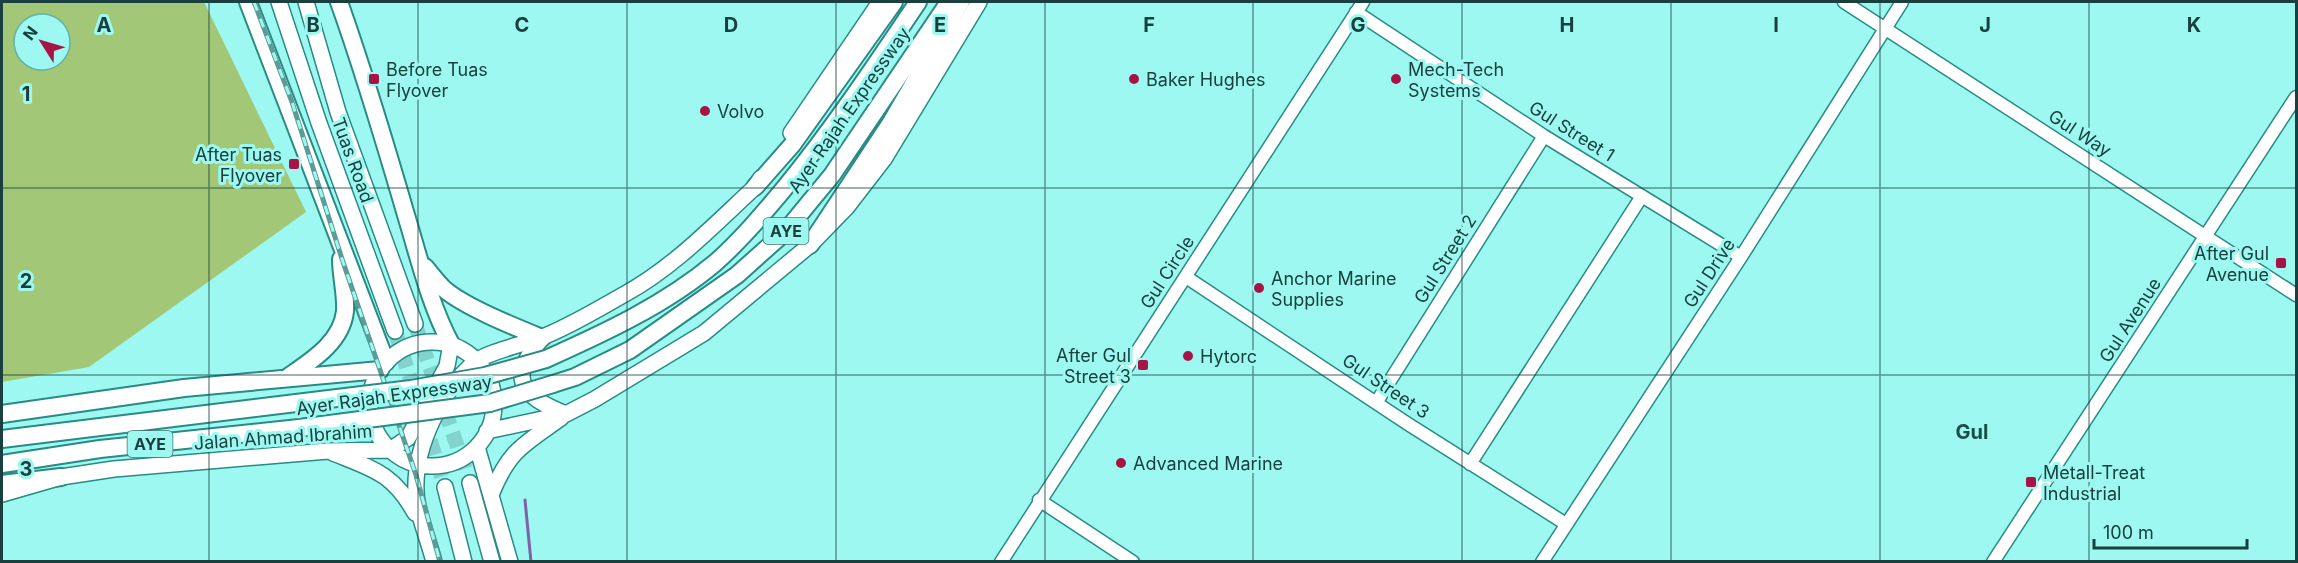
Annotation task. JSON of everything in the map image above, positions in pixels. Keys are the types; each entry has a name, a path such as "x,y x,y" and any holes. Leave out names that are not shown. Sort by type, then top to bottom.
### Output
{"highway":[{"path":"2,414 184,388 383,366 341,246 248,2"},
{"path":"339,2 362,67 420,262 442,329 451,344"},
{"path":"755,187 792,145 894,2"},
{"name":"Ayer Rajah Expressway","path":"2,439 411,388 484,376 546,359 634,317 714,263 751,228 805,163 870,75 918,2"},
{"name":"Ayer Rajah Expressway","path":"2,464 100,449 300,428 490,403 575,377 630,350 737,275 785,232 832,175 949,2"},
{"path":"810,245 890,124 961,2"},
{"path":"286,378 317,357 335,336 345,312 341,246"},
{"path":"420,262 445,289 515,328 542,338"},
{"path":"2,484 61,477"}],"main road":[{"name":"Tuas Road","path":"279,2 319,123 395,331"},
{"name":"Tuas Road","path":"306,2 338,112 415,324"},
{"path":"433,556 416,493 417,465 423,442 449,391 477,360 542,338 627,293 673,262 755,187 879,2"},
{"path":"490,495 501,470 514,451 566,414 704,333 810,245 847,207 884,159 979,2"},
{"path":"542,338 530,355 522,375 524,383 536,399 544,405 566,414"},
{"path":"434,342 451,344 477,360 488,377 494,397 494,411 487,431 477,447 455,462 430,466 417,465 402,459 390,450 380,439 370,412 374,383 383,366 400,351 416,344 434,342"},
{"path":"390,450 408,438 447,366 451,344"},
{"path":"487,431 566,414"},
{"path":"477,447 510,561"},
{"name":"Jalan Ahmad Ibrahim","path":"2,494 61,477 114,469 328,451 390,450"},
{"path":"328,451 389,478 404,493 421,524 433,556"},
{"path":"470,483 492,561"},
{"path":"445,487 464,561"}],"street":[{"name":"Gul Way","path":"1844,2 2296,295"},
{"name":"Gul Drive","path":"1542,561 1741,257 1902,2"},
{"name":"Gul Street 1","path":"1359,7 1544,136 1741,257"},
{"name":"Gul Circle","path":"1001,561 1359,7"},
{"name":"Gul Avenue","path":"1993,561 2296,97"},
{"name":"Gul Street 2","path":"1376,403 1544,136"},
{"path":"1470,464 1642,196"},
{"name":"Gul Street 3","path":"1186,277 1376,403 1566,524"},
{"path":"1039,500 1133,561"}],"green space":[{"path":"2,2 204,2 306,212 89,367 2,382"}],"waterway":[{"path":"525,500 531,562"}],"tunnel":[{"path":"415,324 470,483"},
{"path":"395,331 445,487"}],"railway":[{"path":"254,2 292,102 342,259 416,475 440,562"}],"place":[{"name":"Before Tuas Flyover","path":"374,79"},
{"name":"Baker Hughes","path":"1134,79"},
{"name":"Mech-Tech Systems","path":"1396,79"},
{"name":"Volvo","path":"705,111"},
{"name":"After Tuas Flyover","path":"294,164"},
{"name":"After Gul Avenue","path":"2281,263"},
{"name":"Anchor Marine Supplies","path":"1259,288"},
{"name":"Hytorc","path":"1188,356"},
{"name":"After Gul Street 3","path":"1143,365"},
{"name":"Advanced Marine","path":"1121,463"},
{"name":"Metall-Treat Industrial","path":"2031,482"}],"district":[{"name":"Gul","path":"1972,432"}]}
